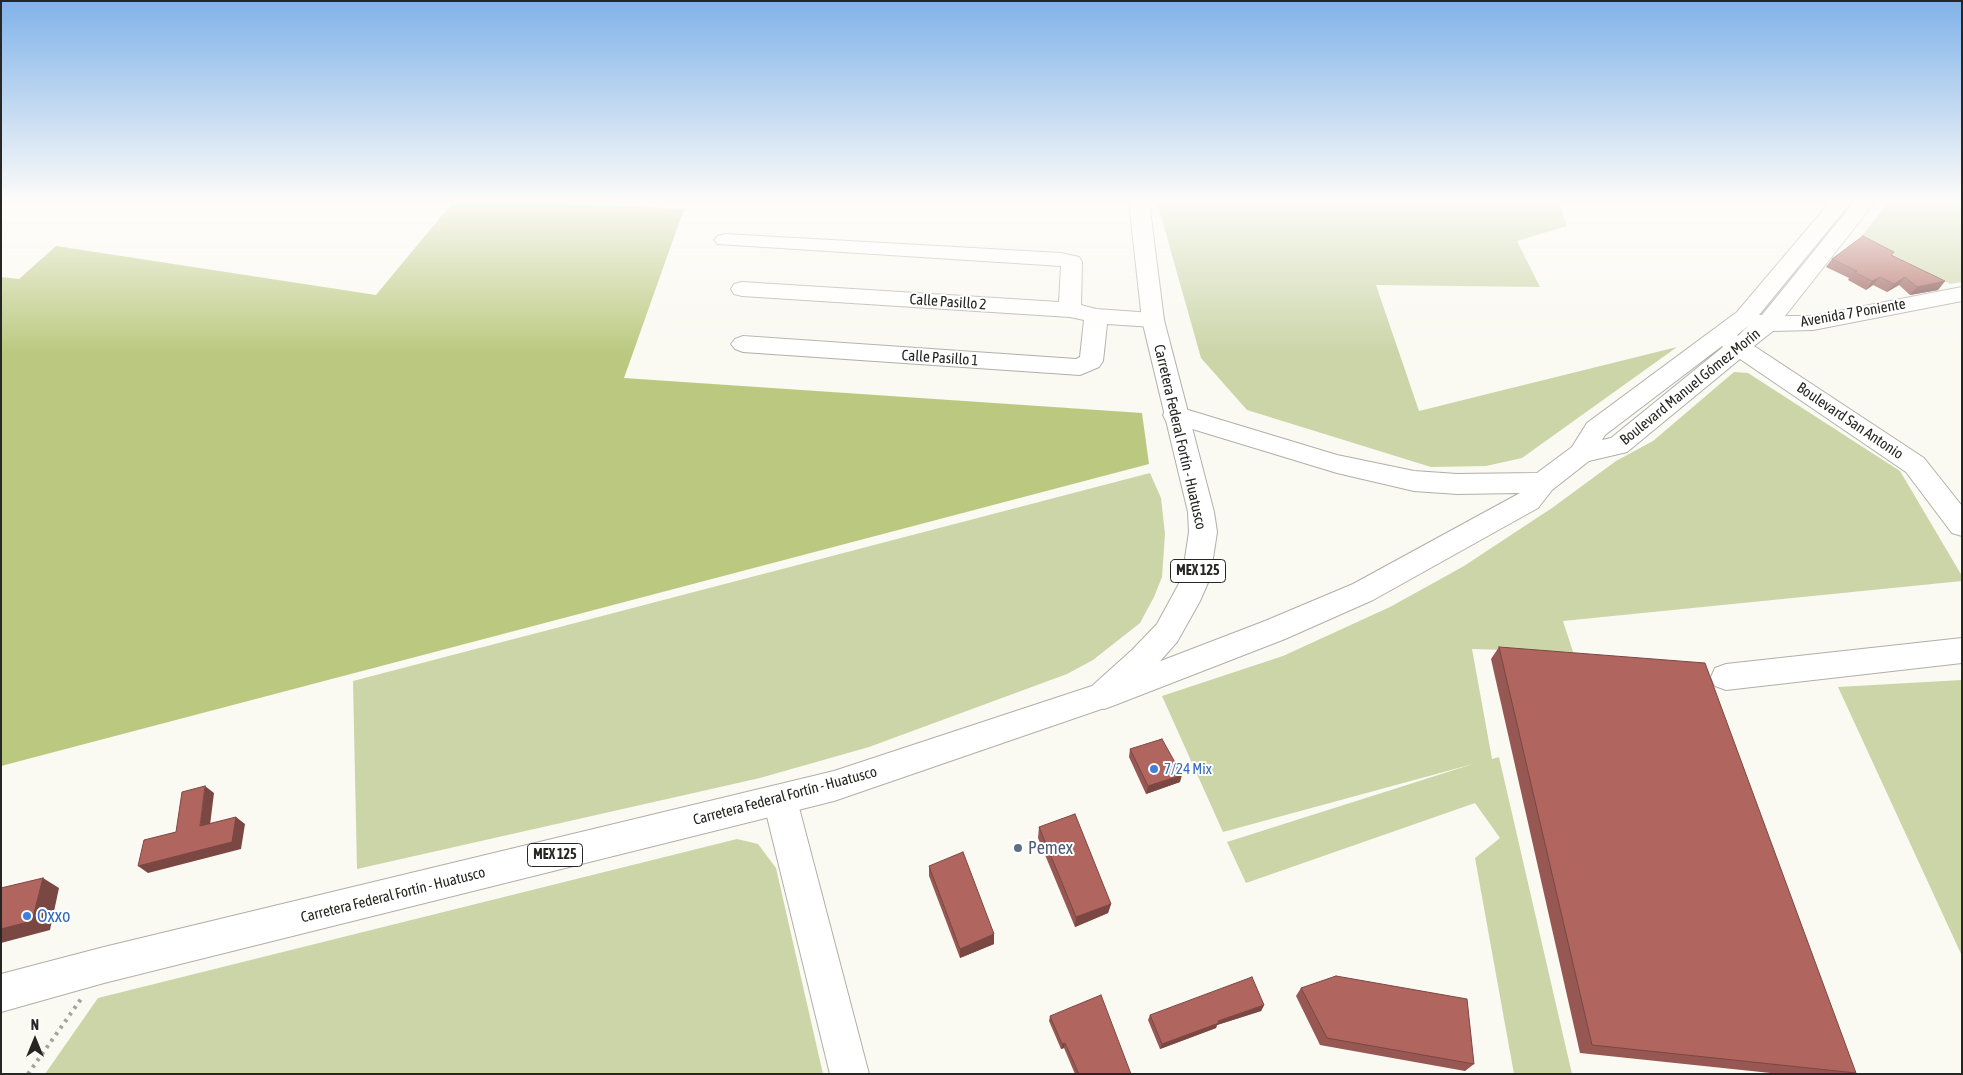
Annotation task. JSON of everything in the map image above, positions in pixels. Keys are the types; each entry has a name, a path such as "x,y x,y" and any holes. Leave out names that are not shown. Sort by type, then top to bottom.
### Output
{"street":[{"path":"940,252 1061,259 1071,262 1070,310"},
{"name":"Carretera Federal Fortín - Huatusco","path":"1,993 104,965 834,786 1102,696 1143,659 1166,633 1186,601 1196,578 1203,532 1201,512 1175,415 1154,320 1145,252"},
{"name":"Boulevard Manuel Gómez Morín","path":"1742,331 1802,252"},
{"name":"Boulevard Manuel Gómez Morín","path":"1543,483 1581,453 1618,446 1742,331 1817,252"},
{"name":"Calle Pasillo 2","path":"742,289 1070,310 1096,316 1154,320"},
{"name":"Avenida 7 Poniente","path":"1742,331 1813,323 1962,294"},
{"name":"Calle Pasillo 1","path":"743,344 1080,367 1091,361 1096,316"},
{"name":"Boulevard San Antonio","path":"1742,331 1924,454 1943,472 1962,497"},
{"name":"Boulevard San Antonio","path":"1742,331 1915,465 1962,526"},
{"path":"1175,415 1337,464 1414,481 1457,484 1543,483"},
{"path":"1102,696 1275,630 1363,592 1516,509 1529,501 1543,483"},
{"path":"1726,677 1962,650"},
{"path":"780,800 850,1074"}],"path":[{"path":"28,1074 82,996"}],"green space":[{"path":"49,252 96,252 376,295 411,252 669,252 624,378 1142,413 1149,464 1,766 1,277 19,279"},
{"path":"1171,252 1523,252 1540,287 1376,285 1419,411 1677,347 1522,458 1486,466 1431,467 1247,410 1201,358"},
{"path":"1888,252 1962,252 1962,282 1950,284"},
{"path":"1734,372 1748,373 1900,471 1962,576 1962,581 1563,621 1573,652 1472,649 1492,759 1499,757 1572,1074 1514,1074 1475,858 1500,838 1475,803 1246,883 1227,842 1473,764 1223,832 1162,696 1283,656 1390,607 1464,566 1552,508 1616,461 1653,441"},
{"path":"1150,473 1161,498 1165,534 1162,577 1154,597 1140,623 1093,660 1067,674 869,747 760,778 357,869 353,681"},
{"path":"1962,680 1962,956 1838,687"},
{"path":"737,839 758,844 776,868 823,1074 45,1074 98,998"}],"building":[{"path":"1841,252 1894,252 1891,255 1945,281 1917,287 1905,277 1894,284 1880,277 1872,281 1854,272 1857,271 1832,259"},
{"path":"1499,647 1705,663 1856,1073 1592,1045"},
{"name":"7/24 Mix","path":"1162,739 1182,775 1148,786 1130,749"},
{"path":"205,786 200,826 236,817 232,842 138,866 144,840 176,832 182,792"},
{"path":"1075,814 1111,904 1076,917 1039,827"},
{"path":"963,852 994,934 960,949 929,866"},
{"path":"43,878 32,921 1,929 1,888"},
{"path":"1336,976 1467,999 1474,1064 1327,1038 1301,988"},
{"path":"1252,977 1264,1005 1162,1044 1150,1015"},
{"path":"1101,995 1131,1074 1079,1074 1065,1043 1062,1044 1050,1016"}],"place":[{"name":"7/24 Mix","path":"1154,769"},
{"name":"Pemex","path":"1018,848"},
{"name":"Oxxo","path":"27,916"}]}
